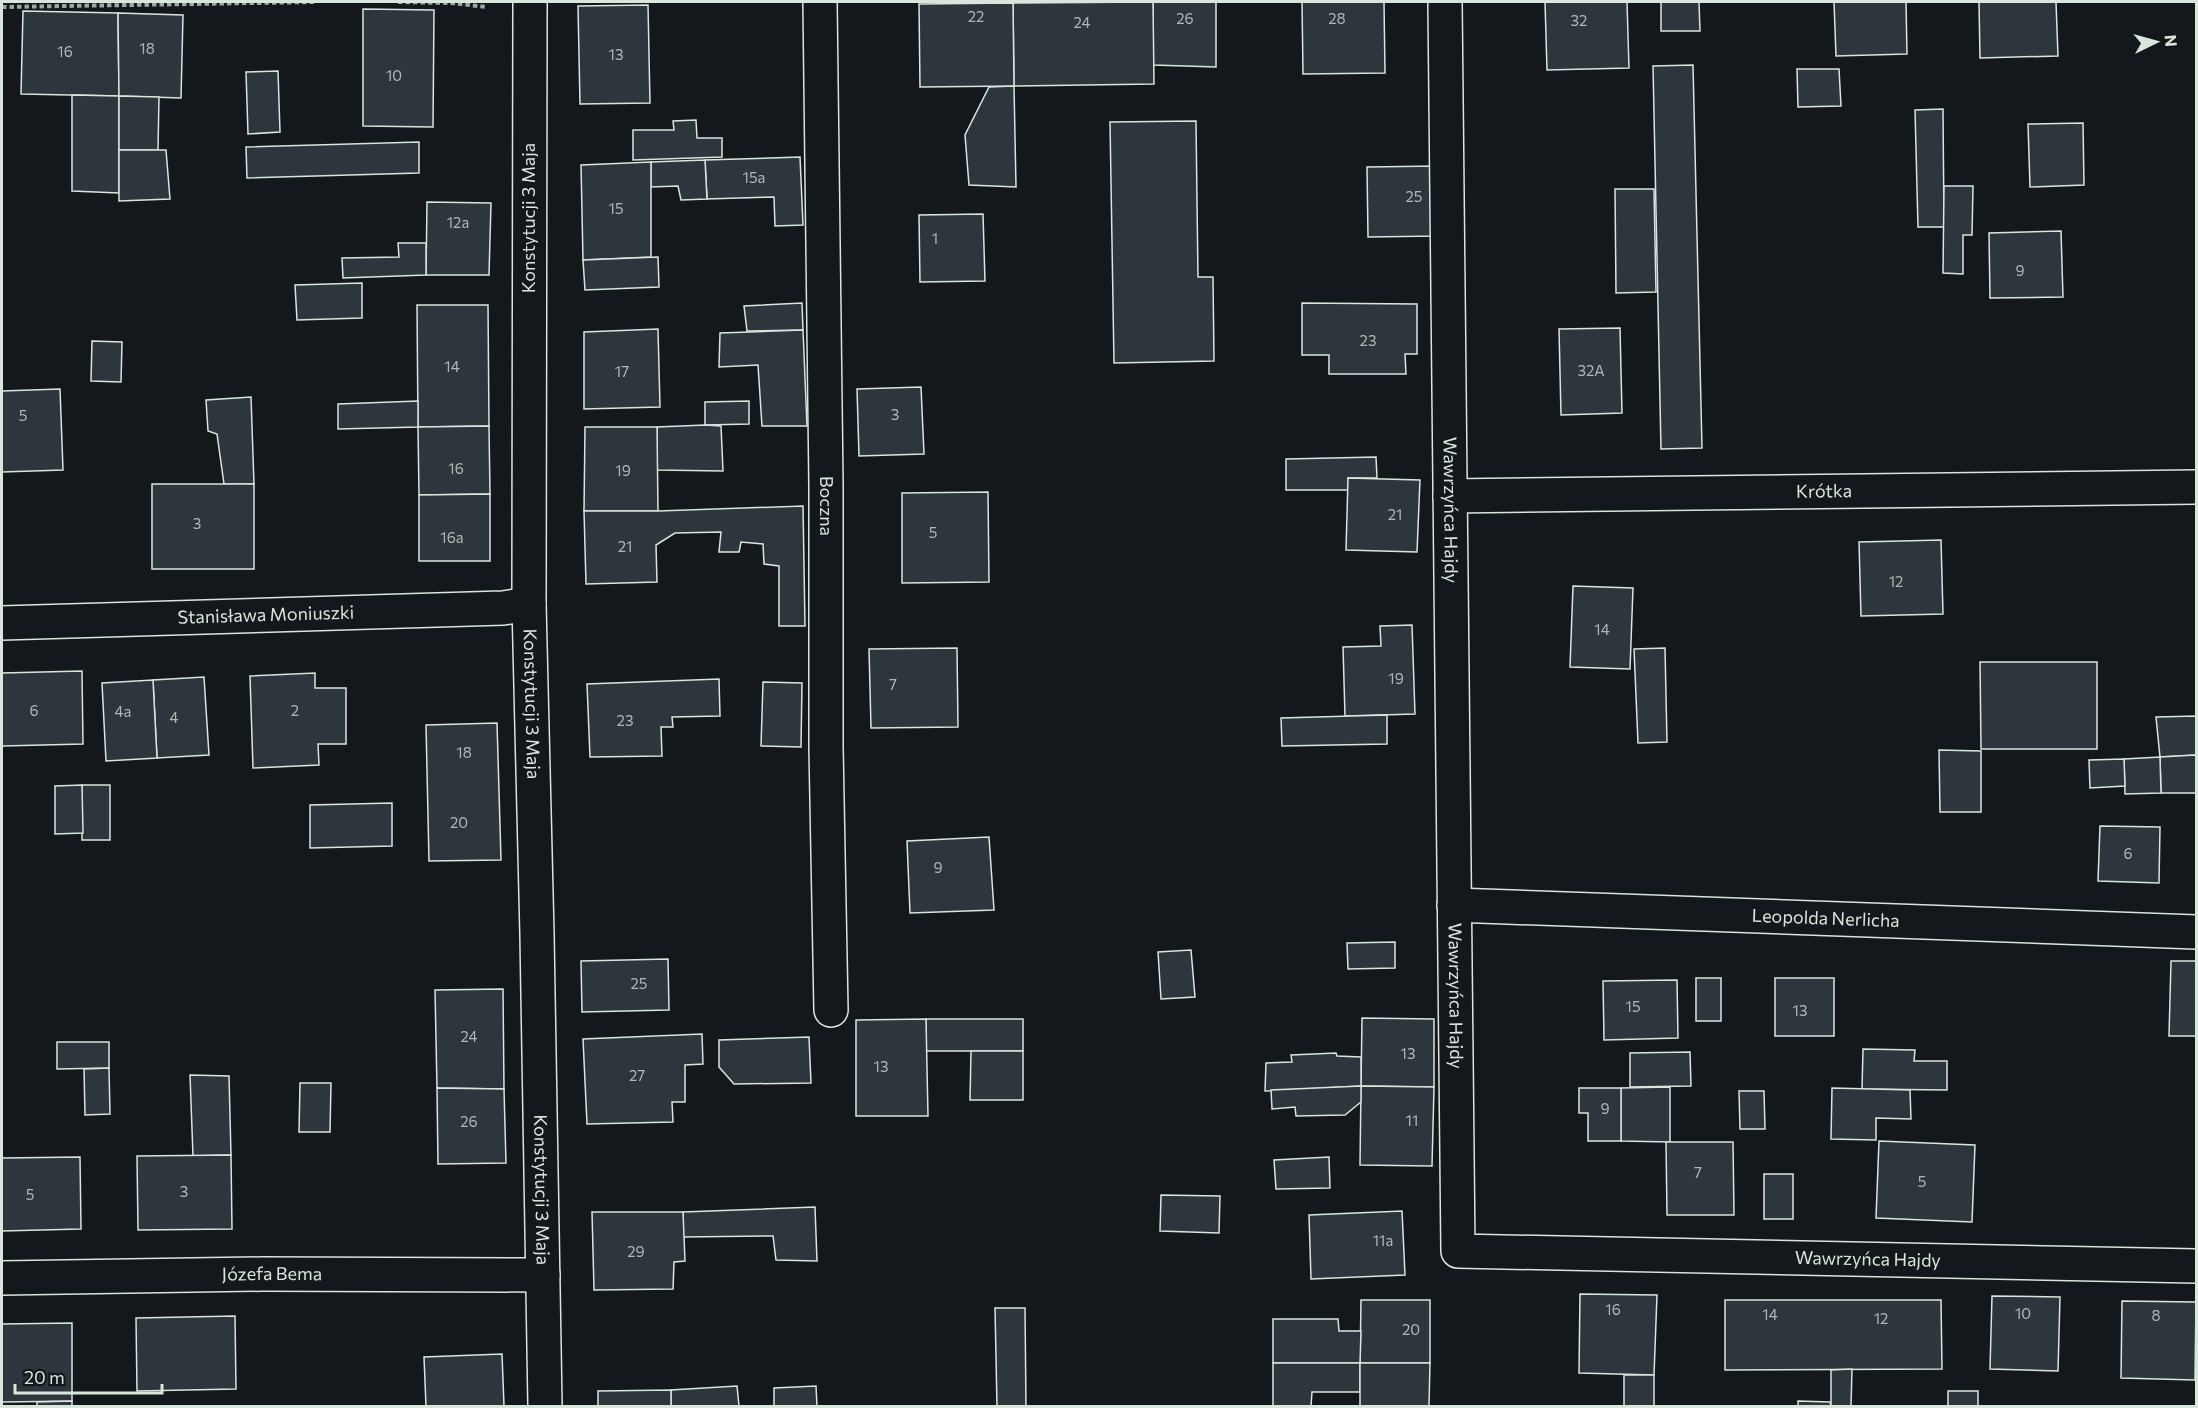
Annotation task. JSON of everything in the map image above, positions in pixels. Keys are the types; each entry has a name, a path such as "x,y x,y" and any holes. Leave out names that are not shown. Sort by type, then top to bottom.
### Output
{"street":[{"name":"Konstytucji 3 Maja","path":"530,2 529,604 545,1407"},
{"name":"Boczna","path":"820,2 826,747 831,1010"},
{"name":"Wawrzyńca Hajdy","path":"1445,2 1458,1251 2196,1266"},
{"name":"Krótka","path":"1450,496 2196,487"},
{"name":"Stanisława Moniuszki","path":"2,623 491,609 529,604"},
{"name":"Leopolda Nerlicha","path":"1454,904 2196,932"},
{"name":"Józefa Bema","path":"2,1278 263,1274 543,1275"}],"path":[{"path":"2,8 317,2"},
{"path":"398,2 451,3 489,7"}],"building":[{"path":"1153,2 1216,2 1216,67 1153,65"},
{"path":"1153,2 1154,84 1014,86 1013,3"},
{"path":"1302,2 1384,2 1385,73 1303,74"},
{"path":"1545,2 1627,2 1629,68 1547,70"},
{"path":"1661,2 1699,2 1700,31 1661,31"},
{"path":"1834,2 1906,2 1907,54 1836,56"},
{"path":"1979,2 2056,2 2058,56 1980,58"},
{"path":"1013,3 1014,86 920,87 919,4"},
{"path":"648,5 650,103 580,104 578,6"},
{"path":"363,9 434,10 433,127 363,126"},
{"path":"23,11 118,13 119,96 21,94"},
{"path":"118,13 183,15 181,98 119,96"},
{"path":"1693,65 1702,448 1661,449 1653,66"},
{"path":"1797,69 1839,69 1841,106 1798,107"},
{"path":"278,71 280,132 248,134 246,72"},
{"path":"1014,86 1016,187 969,185 965,135 989,87"},
{"path":"72,95 119,96 119,193 72,191"},
{"path":"119,96 159,97 158,150 119,150"},
{"path":"1943,109 1944,227 1918,227 1915,110"},
{"path":"696,120 697,138 722,138 722,157 633,160 633,130 674,130 673,121"},
{"path":"1196,121 1198,277 1213,277 1214,361 1114,363 1110,122"},
{"path":"2083,123 2084,185 2030,187 2028,124"},
{"path":"419,142 419,173 247,178 246,147"},
{"path":"119,150 166,150 170,199 119,201"},
{"path":"800,157 803,225 775,226 774,197 707,199 705,160"},
{"path":"705,160 707,199 681,200 678,186 651,187 651,162"},
{"path":"651,162 651,257 583,260 581,165"},
{"path":"1437,166 1438,236 1368,237 1367,167"},
{"path":"1944,186 1973,186 1972,235 1963,235 1963,274 1943,273"},
{"path":"1615,189 1654,189 1656,292 1616,293"},
{"path":"427,202 491,203 489,275 426,275"},
{"path":"983,214 985,281 920,282 919,215"},
{"path":"2061,231 2063,297 1990,298 1989,233"},
{"path":"398,243 426,243 426,275 343,278 342,258 399,257"},
{"path":"658,257 659,287 585,290 583,260"},
{"path":"362,283 362,318 297,320 295,285"},
{"path":"802,303 803,330 747,331 744,306"},
{"path":"1302,303 1417,304 1417,354 1405,354 1406,374 1329,374 1329,355 1302,355"},
{"path":"417,305 488,305 489,426 418,427"},
{"path":"1620,328 1622,413 1561,415 1559,329"},
{"path":"658,329 660,407 584,409 584,332"},
{"path":"803,330 807,426 762,426 758,365 719,367 720,333"},
{"path":"92,341 122,342 121,382 91,381"},
{"path":"921,387 924,454 859,456 857,389"},
{"path":"60,389 63,470 2,472 2,391"},
{"path":"251,397 254,484 224,484 217,434 208,431 206,400"},
{"path":"418,401 418,427 338,429 338,404"},
{"path":"749,401 749,424 705,425 705,402"},
{"path":"489,426 490,494 419,495 418,427"},
{"path":"721,426 723,471 657,470 657,427"},
{"path":"585,427 657,427 658,511 584,511"},
{"path":"1376,457 1377,478 1348,478 1349,490 1286,490 1286,459"},
{"path":"1348,478 1420,480 1417,552 1346,550"},
{"path":"152,484 254,484 254,569 152,569"},
{"path":"988,492 989,582 902,583 902,493"},
{"path":"490,494 490,561 419,561 419,495"},
{"path":"803,506 805,626 779,626 779,566 764,564 763,544 741,542 739,552 719,552 721,532 675,533 656,545 657,582 586,584 584,511"},
{"path":"1941,540 1943,614 1861,616 1859,542"},
{"path":"1573,586 1633,588 1630,669 1570,667"},
{"path":"1412,625 1415,714 1345,716 1343,647 1381,646 1380,626"},
{"path":"957,648 958,727 871,728 869,649"},
{"path":"1665,648 1667,742 1638,743 1634,649"},
{"path":"1980,662 2097,662 2097,749 1981,749"},
{"path":"82,671 83,744 2,746 2,673"},
{"path":"315,673 315,688 346,688 346,744 318,744 319,765 253,768 250,676"},
{"path":"204,677 209,755 157,758 153,680"},
{"path":"719,679 720,716 672,717 673,727 661,727 662,756 590,757 587,684"},
{"path":"153,680 157,758 106,761 102,683"},
{"path":"763,682 802,683 801,747 761,746"},
{"path":"1387,715 1387,744 1282,746 1281,718"},
{"path":"2196,716 2196,755 2160,757 2156,717"},
{"path":"497,723 501,860 429,861 426,725"},
{"path":"1939,750 1981,751 1981,812 1940,812"},
{"path":"2196,755 2196,793 2161,793 2160,757"},
{"path":"2160,757 2161,793 2125,794 2124,759"},
{"path":"2124,759 2125,786 2090,788 2089,760"},
{"path":"82,785 110,785 110,840 82,840"},
{"path":"82,785 83,833 55,834 55,786"},
{"path":"392,803 392,846 310,848 310,805"},
{"path":"2100,826 2160,827 2159,883 2098,881"},
{"path":"989,837 994,910 910,913 907,841"},
{"path":"1395,942 1395,968 1348,969 1347,943"},
{"path":"1191,950 1195,997 1161,999 1158,952"},
{"path":"668,959 669,1010 582,1012 581,961"},
{"path":"2171,961 2196,961 2196,1036 2169,1036"},
{"path":"1696,978 1721,978 1721,1021 1696,1021"},
{"path":"1775,978 1834,978 1834,1036 1775,1036"},
{"path":"1677,980 1678,1038 1604,1040 1603,981"},
{"path":"503,989 504,1089 437,1088 435,990"},
{"path":"1362,1018 1434,1019 1434,1087 1361,1086"},
{"path":"926,1019 1023,1019 1023,1051 926,1051"},
{"path":"926,1019 928,1116 856,1116 856,1020"},
{"path":"702,1034 703,1064 685,1065 685,1102 672,1102 673,1122 587,1124 583,1039"},
{"path":"809,1037 811,1083 734,1084 719,1067 719,1040"},
{"path":"57,1042 109,1042 109,1068 57,1069"},
{"path":"1863,1049 1915,1050 1914,1061 1947,1061 1947,1090 1862,1089"},
{"path":"971,1051 1023,1051 1023,1100 970,1100"},
{"path":"1690,1052 1691,1086 1630,1087 1630,1053"},
{"path":"1336,1053 1337,1056 1361,1057 1361,1086 1265,1091 1266,1063 1292,1062 1291,1055"},
{"path":"109,1068 110,1114 85,1115 84,1069"},
{"path":"190,1075 229,1076 231,1155 193,1156"},
{"path":"300,1083 331,1083 330,1132 299,1132"},
{"path":"1361,1086 1434,1087 1432,1166 1360,1165"},
{"path":"1361,1086 1361,1102 1345,1115 1296,1116 1295,1107 1272,1109 1271,1090"},
{"path":"1670,1087 1670,1142 1621,1141 1621,1088"},
{"path":"437,1088 504,1089 506,1163 438,1164"},
{"path":"1579,1088 1621,1088 1621,1141 1588,1141 1588,1113 1579,1113"},
{"path":"1832,1088 1910,1090 1911,1119 1876,1118 1876,1140 1831,1139"},
{"path":"1739,1091 1764,1091 1765,1129 1740,1129"},
{"path":"1879,1141 1975,1145 1972,1222 1876,1218"},
{"path":"1666,1142 1733,1142 1734,1215 1667,1215"},
{"path":"231,1155 232,1229 138,1230 137,1156"},
{"path":"80,1157 81,1229 2,1231 2,1158"},
{"path":"1329,1157 1330,1188 1276,1189 1274,1160"},
{"path":"1764,1174 1793,1174 1793,1219 1764,1219"},
{"path":"1161,1195 1220,1196 1219,1233 1160,1231"},
{"path":"815,1207 817,1261 776,1260 773,1236 683,1237 683,1212"},
{"path":"1402,1211 1405,1275 1311,1279 1309,1215"},
{"path":"592,1212 683,1212 685,1261 674,1262 673,1289 594,1290"},
{"path":"1580,1294 1657,1295 1654,1375 1579,1373"},
{"path":"1992,1296 2060,1297 2058,1371 1990,1369"},
{"path":"1361,1300 1430,1300 1430,1363 1360,1363"},
{"path":"1725,1300 1941,1300 1942,1369 1725,1370"},
{"path":"2122,1301 2196,1302 2195,1380 2121,1378"},
{"path":"995,1308 1025,1308 1026,1406 997,1406"},
{"path":"235,1316 236,1389 137,1391 136,1318"},
{"path":"1273,1319 1338,1319 1339,1331 1361,1331 1360,1363 1273,1363"},
{"path":"72,1323 72,1401 2,1402 2,1324"},
{"path":"502,1354 504,1406 426,1406 424,1357"},
{"path":"1273,1363 1360,1363 1360,1392 1312,1392 1311,1406 1273,1406"},
{"path":"1360,1363 1430,1363 1429,1406 1360,1406"},
{"path":"1852,1369 1851,1406 1831,1406 1831,1370"},
{"path":"1624,1375 1654,1375 1654,1406 1624,1406"},
{"path":"737,1386 739,1406 671,1406 671,1390"},
{"path":"816,1386 817,1406 774,1406 774,1388"},
{"path":"671,1390 671,1406 598,1406 598,1391"},
{"path":"1948,1391 1978,1391 1978,1406 1948,1406"},
{"path":"72,1401 72,1406 37,1406 37,1402"},
{"path":"1798,1401 1830,1402 1831,1406 1798,1406"}]}
